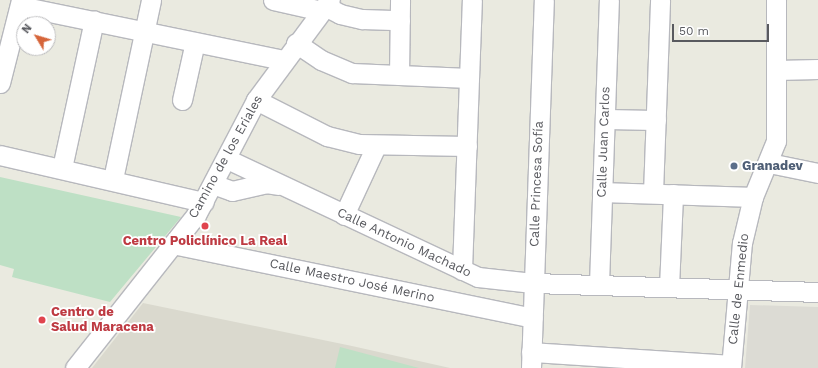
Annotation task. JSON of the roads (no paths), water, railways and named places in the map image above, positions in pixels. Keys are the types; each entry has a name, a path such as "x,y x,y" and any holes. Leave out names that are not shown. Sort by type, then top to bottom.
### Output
{"street":[{"path":"113,180 151,0"},
{"path":"273,0 326,6 340,14 362,19 400,20"},
{"path":"399,75 400,0"},
{"path":"462,270 472,0"},
{"name":"Calle Princesa Sofía","path":"531,360 544,0"},
{"name":"Calle Juan Carlos","path":"599,284 609,0"},
{"path":"653,194 660,0"},
{"name":"Calle de Enmedio","path":"731,367 742,243 753,197 769,164 776,140 776,0"},
{"path":"0,83 21,3 144,31 283,60"},
{"name":"Camino de los Eriales","path":"75,368 173,244 204,202 256,100 283,60 326,6"},
{"path":"62,168 94,20"},
{"path":"182,100 195,42"},
{"path":"296,43 321,60 352,73 469,78"},
{"path":"776,70 818,69"},
{"path":"256,100 327,136 376,146 466,146"},
{"path":"605,119 656,120"},
{"path":"344,215 376,146"},
{"path":"0,155 62,168 204,202"},
{"name":"Calle Antonio Machado","path":"227,158 280,185 478,277 533,283 599,284 737,291 817,287"},
{"path":"769,164 818,173"},
{"path":"239,188 245,167"},
{"name":"Calle Antonio Machado","path":"213,184 232,191 239,188 266,183 280,185"},
{"path":"602,192 753,197"},
{"path":"669,287 673,194"},
{"name":"Calle Maestro José Merino","path":"173,244 532,318"},
{"path":"531,360 731,367"}],"place":[{"name":"Granadev","path":"734,166"},
{"name":"Centro Policlínico La Real","path":"205,226"},
{"name":"Centro de Salud Maracena","path":"42,320"}]}
